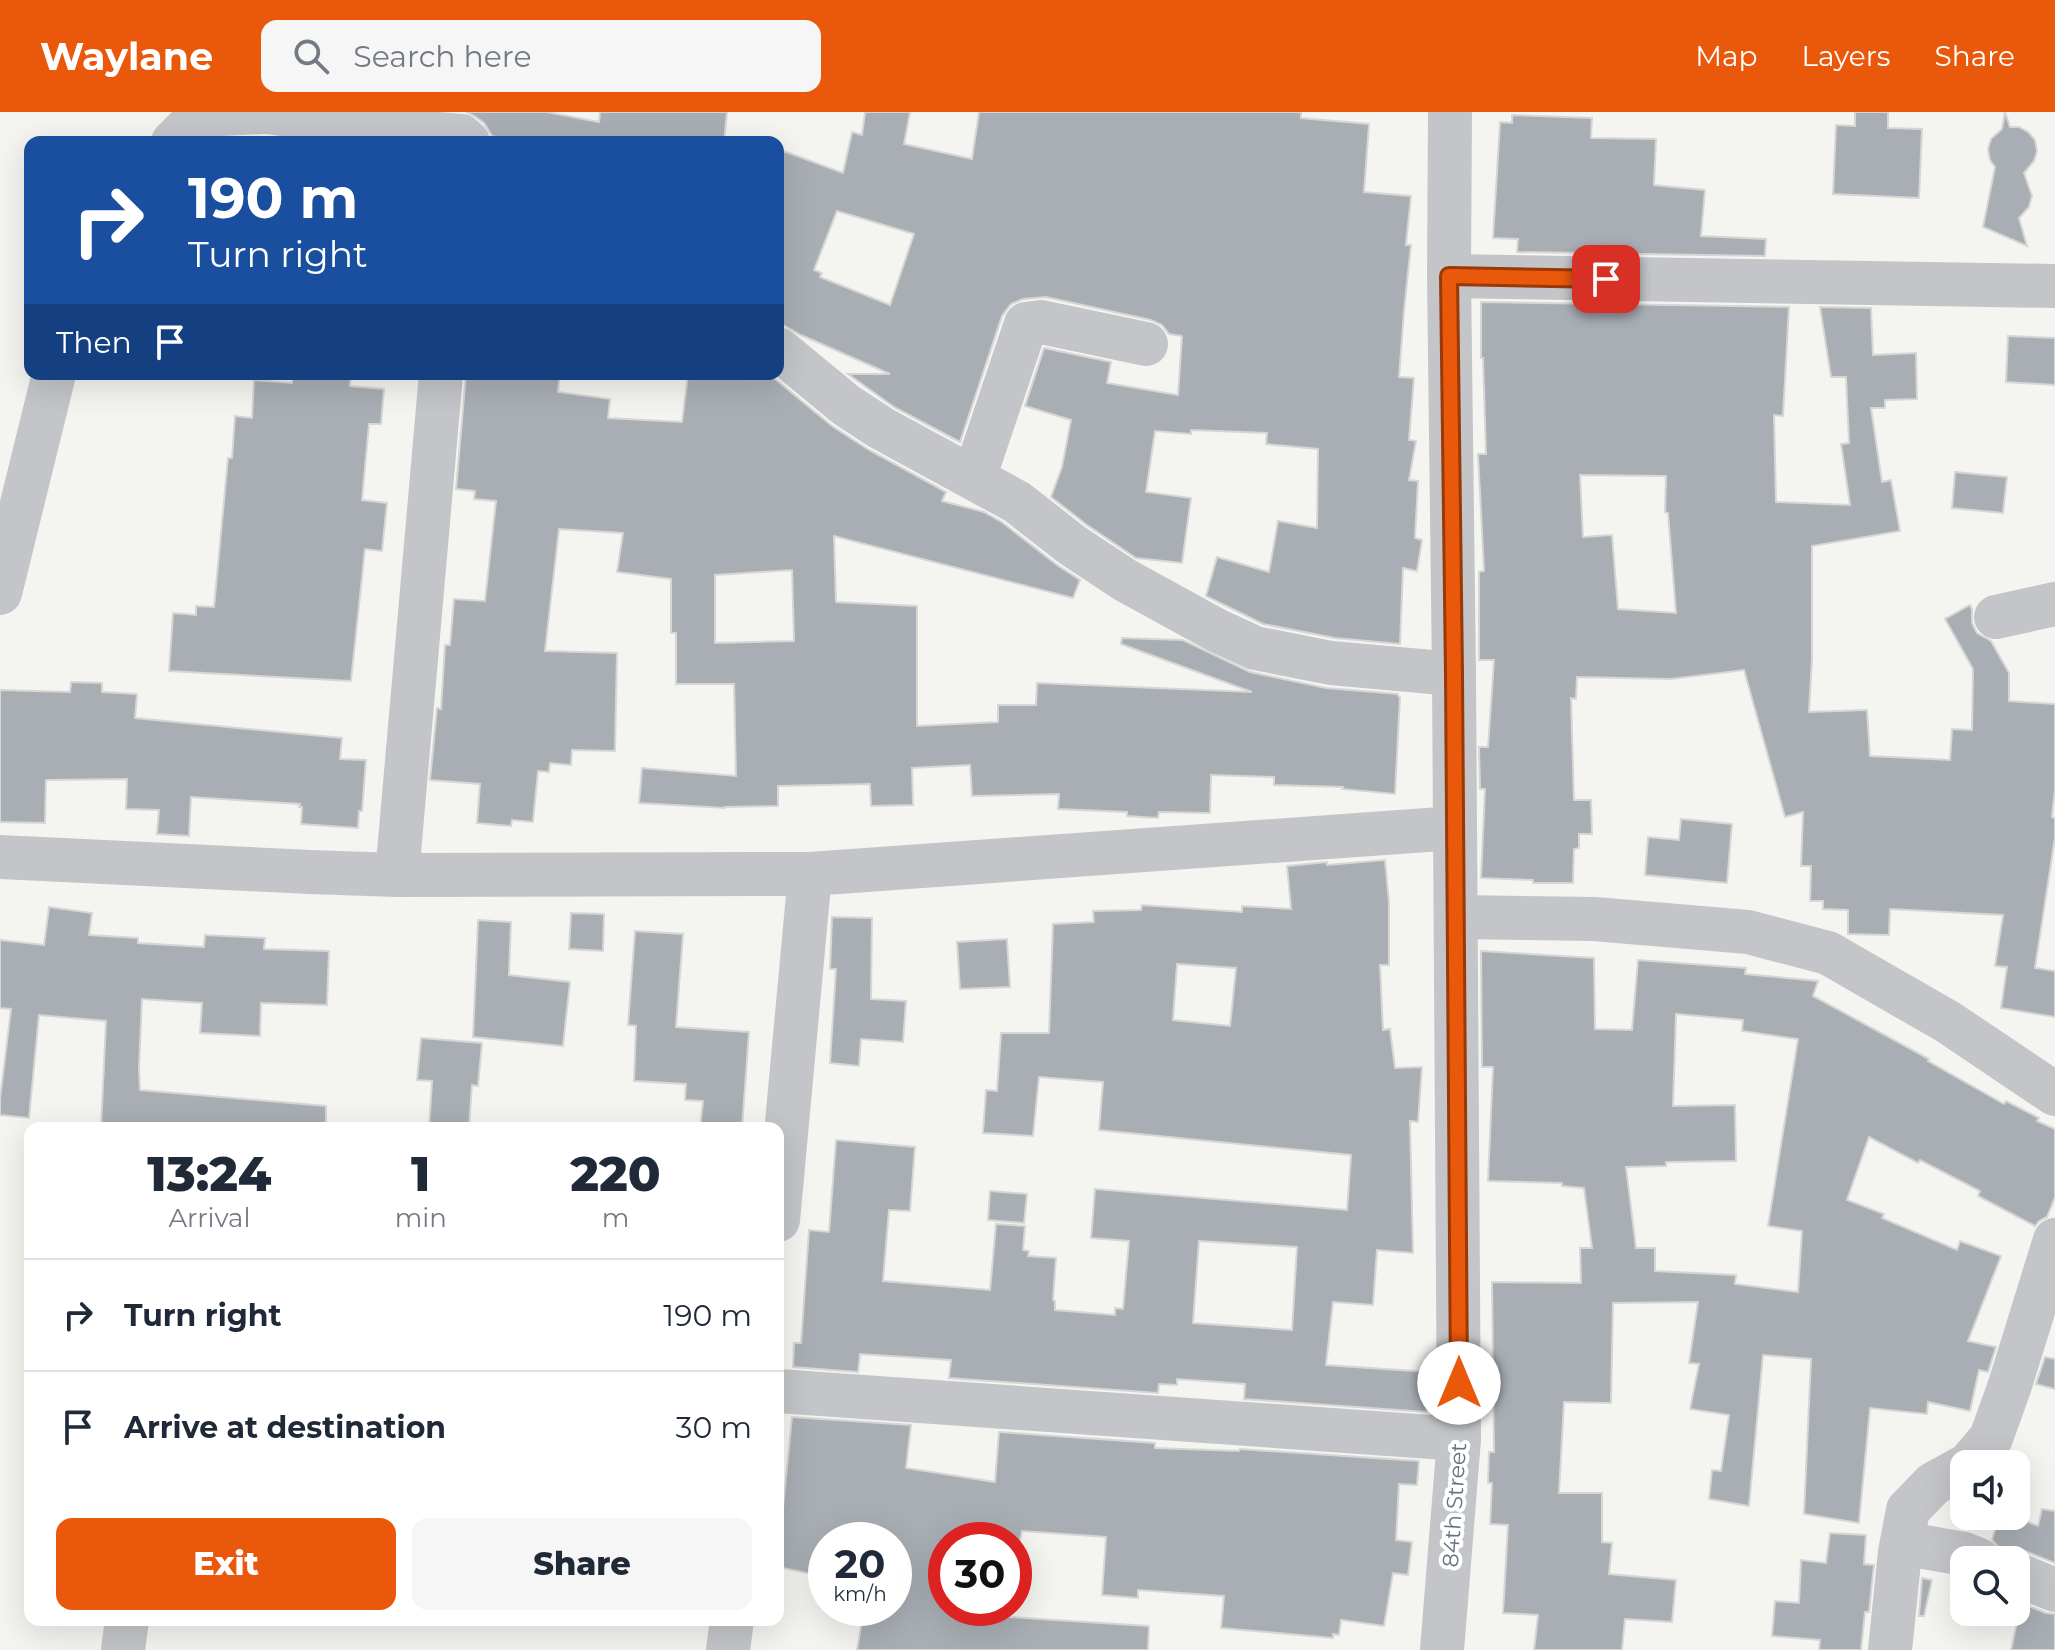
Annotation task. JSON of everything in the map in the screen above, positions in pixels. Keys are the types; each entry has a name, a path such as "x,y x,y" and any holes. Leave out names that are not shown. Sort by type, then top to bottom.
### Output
{"street":[{"path":"190,123 266,112 403,131 463,133"},
{"name":"84th Street","path":"1442,1650 1459,1439 1450,112"},
{"path":"1449,276 2055,286"},
{"path":"974,478 1026,324 1041,322 1146,344"},
{"path":"784,354 846,405 881,428 1017,502 1072,545 1125,580 1216,630 1255,648 1331,663 1454,674"},
{"path":"0,593 53,380"},
{"path":"397,875 440,380"},
{"path":"1996,617 2055,604"},
{"path":"0,857 397,875 810,874 1455,828"},
{"path":"784,1155 810,874"},
{"path":"1456,917 1594,919 1748,932 1828,953 1948,1022 2055,1094"},
{"path":"1980,1450 1991,1438 2010,1385 2055,1240"},
{"path":"784,1391 1459,1439"},
{"path":"1890,1650 1908,1510 1933,1484 1950,1474"},
{"path":"1902,1543 1950,1552"},
{"path":"2030,1580 2055,1590"},
{"path":"123,1650 126,1626"},
{"path":"728,1650 731,1626"}],"building":[{"path":"466,112 547,112 599,122 600,112 727,112 725,136 492,136 476,117"},
{"path":"865,112 910,112 904,144 972,159 979,112 1301,112 1301,118 1369,124 1364,192 1411,196 1406,245 1411,245 1399,377 1414,378 1409,440 1416,441 1409,480 1418,481 1415,538 1422,540 1417,571 1403,568 1400,644 1335,638 1263,624 1206,596 1217,557 1269,572 1278,521 1317,528 1318,449 1266,444 1267,433 1155,431 1146,492 1191,498 1182,563 1136,558 1051,497 1062,467 1071,420 1025,406 1044,348 1111,362 1107,383 1178,395 1182,336 1169,334 1162,325 1046,297 1023,299 1011,304 1002,316 960,442 894,407 848,374 890,374 784,326 784,151 843,173 852,132 862,135","holes":["837,211 914,234 890,305 820,277 822,273 814,270"]},
{"path":"1855,112 1888,112 1888,128 1922,129 1919,198 1833,194 1836,125 1855,126"},
{"path":"2005,112 2010,127 2019,127 2028,132 2035,140 2037,151 2034,161 2024,173 2032,196 2029,207 2019,218 2027,246 1983,227 1995,167 1988,149 1991,139 2002,129"},
{"path":"1512,115 1592,118 1591,138 1656,139 1654,185 1705,190 1701,236 1766,239 1765,256 1517,252 1518,239 1493,238 1500,122 1512,123"},
{"path":"1481,302 1789,307 1783,416 1774,415 1776,502 1850,505 1841,444 1849,443 1846,377 1831,377 1820,307 1871,308 1873,355 1916,353 1917,399 1885,400 1885,408 1871,408 1882,482 1891,480 1900,531 1812,546 1809,712 1867,710 1870,756 1950,760 1952,729 1972,730 1973,669 1945,619 1970,605 1972,623 1977,633 1991,641 2009,673 2009,701 2055,704 2052,817 2055,818 2055,837 2035,968 2055,971 2055,1017 2001,1008 2007,967 1995,966 2003,915 1890,909 1889,935 1848,934 1848,910 1823,909 1823,901 1810,901 1811,866 1801,866 1803,812 1785,817 1744,670 1671,679 1577,677 1576,699 1571,698 1574,800 1591,800 1592,834 1579,834 1579,848 1574,849 1573,883 1481,878 1485,789 1480,789 1479,747 1488,747 1494,660 1479,660 1479,572 1484,571 1478,454 1486,454","holes":["1580,475 1666,476 1665,512 1668,513 1676,613 1618,609 1612,535 1583,537"]},
{"path":"2008,336 2055,338 2055,385 2006,382"},
{"path":"254,380 292,383 292,380 350,380 350,386 384,389 381,424 369,424 362,500 387,503 382,551 365,549 351,681 169,671 173,613 196,615 196,606 214,607 235,416 252,418"},
{"path":"465,380 559,380 558,392 610,399 608,418 682,422 687,380 776,380 832,426 946,492 942,501 984,512 1080,580 1073,598 834,536 836,602 917,606 917,726 998,722 998,705 1036,705 1037,683 1252,692 1121,644 1122,638 1183,640 1250,672 1326,688 1398,694 1395,794 1343,787 1274,785 1274,777 1211,775 1210,813 1159,812 1158,818 1127,816 1127,812 1058,809 1059,794 972,796 970,765 912,768 913,805 871,806 870,784 778,786 778,806 725,808 639,803 642,768 736,776 734,684 676,684 676,633 671,633 671,579 617,572 623,533 559,529 545,651 617,653 615,751 572,750 571,765 550,763 549,772 538,771 533,822 512,820 511,826 477,823 480,784 430,780 437,708 441,709 445,645 450,645 454,599 485,601 496,501 474,499 475,491 456,489","holes":["792,570 794,641 715,643 715,575"]},
{"path":"1955,472 2007,477 2003,513 1952,508"},
{"path":"71,682 102,683 102,692 137,694 135,718 342,738 340,759 366,760 358,828 301,824 300,804 191,797 189,836 157,834 159,810 126,809 127,779 46,780 45,823 0,822 0,690 70,692"},
{"path":"1681,819 1732,824 1727,883 1645,875 1648,837 1679,840"},
{"path":"1385,860 1389,965 1380,965 1383,1030 1390,1029 1395,1068 1422,1067 1418,1122 1410,1121 1413,1253 1377,1250 1373,1305 1333,1302 1326,1365 1429,1372 1426,1412 1244,1399 1245,1384 1177,1379 1177,1385 1159,1384 1158,1393 949,1378 951,1360 860,1354 858,1372 793,1367 794,1343 801,1343 809,1230 829,1232 836,1140 915,1147 910,1211 889,1210 883,1281 990,1290 996,1224 1025,1226 1023,1250 1029,1251 1028,1256 1056,1258 1055,1310 1115,1315 1115,1308 1123,1309 1129,1241 1091,1238 1095,1189 1347,1210 1351,1155 1099,1130 1103,1082 1039,1077 1033,1136 983,1133 986,1090 997,1091 1001,1033 1049,1033 1053,924 1094,922 1093,911 1141,910 1142,905 1242,912 1242,906 1291,909 1287,866 1327,862 1327,865","holes":["1177,964 1236,968 1230,1026 1173,1020","1199,1241 1297,1247 1292,1330 1193,1323"]},
{"path":"49,907 92,913 89,935 138,938 138,943 204,947 205,935 265,938 264,949 329,951 327,1005 261,1003 260,1036 200,1033 202,1003 142,999 139,1069 140,1090 326,1106 326,1122 101,1122 106,1021 39,1015 29,1118 0,1115 11,1009 0,1008 0,940 44,945"},
{"path":"571,913 604,914 603,951 569,949"},
{"path":"832,917 872,918 871,999 906,1001 903,1042 861,1039 859,1066 830,1063 836,969 830,969"},
{"path":"478,920 511,922 509,975 570,982 563,1046 473,1037"},
{"path":"635,931 683,934 676,1027 749,1032 742,1122 701,1122 703,1101 685,1100 686,1084 634,1081 636,1026 628,1025"},
{"path":"1007,939 1010,987 960,989 957,942"},
{"path":"1481,951 1594,958 1595,1029 1632,1030 1638,960 1746,968 1745,974 1818,981 1813,996 2004,1104 2006,1101 2055,1129 2055,1197 2047,1217 2035,1226 1978,1196 1980,1191 1869,1137 1847,1200 1884,1214 1882,1218 1957,1250 1960,1241 2001,1256 1968,1341 1996,1347 1988,1372 1979,1370 1970,1411 1928,1402 1927,1414 1870,1408 1859,1523 1804,1514 1811,1359 1763,1355 1749,1506 1709,1499 1712,1470 1721,1471 1729,1415 1690,1409 1699,1364 1689,1363 1698,1302 1613,1303 1611,1403 1564,1402 1559,1493 1602,1493 1602,1542 1612,1543 1609,1574 1676,1580 1672,1622 1625,1619 1622,1650 1534,1650 1538,1615 1503,1613 1508,1525 1490,1524 1492,1483 1488,1483 1489,1452 1494,1452 1492,1282 1581,1283 1580,1248 1592,1248 1584,1188 1562,1186 1562,1183 1488,1181 1493,1067 1482,1067","holes":["1676,1014 1743,1020 1742,1031 1798,1039 1768,1226 1802,1231 1798,1292 1735,1284 1736,1275 1655,1271 1655,1248 1636,1248 1626,1167 1666,1166 1666,1162 1736,1161 1735,1105 1673,1106"]},
{"path":"421,1038 482,1043 478,1086 472,1085 469,1122 429,1122 432,1081 417,1080"},
{"path":"990,1191 1027,1194 1024,1223 988,1220"},
{"path":"2045,1357 2055,1359 2055,1389 2036,1384"},
{"path":"792,1417 911,1425 906,1468 995,1482 999,1432 1155,1443 1155,1448 1240,1449 1419,1461 1417,1485 1399,1484 1396,1540 1412,1542 1408,1575 1393,1573 1384,1626 1341,1620 1339,1635 1333,1634 1333,1638 1221,1628 1224,1596 1138,1590 1138,1598 1102,1595 1106,1537 1032,1532 1032,1522 928,1522 928,1626 1032,1626 1032,1618 1149,1626 1148,1650 857,1650 861,1626 912,1626 912,1522 808,1522 808,1573 784,1568 784,1498"},
{"path":"2042,1509 2055,1511 2055,1563 2030,1553 2030,1546 1998,1546 1992,1540 1995,1530 2030,1530 2030,1523 2038,1526"},
{"path":"1830,1533 1866,1535 1864,1564 1874,1565 1861,1650 1819,1650 1820,1640 1772,1636 1775,1601 1799,1603 1801,1560 1826,1563"},
{"path":"1922,1578 1932,1580 1924,1616 1919,1616"},
{"path":"2030,1607 2055,1614 2055,1650 2011,1650 2016,1626 2030,1626"}],"route":[{"path":"1459,1383 1449,276 1606,279"}]}
